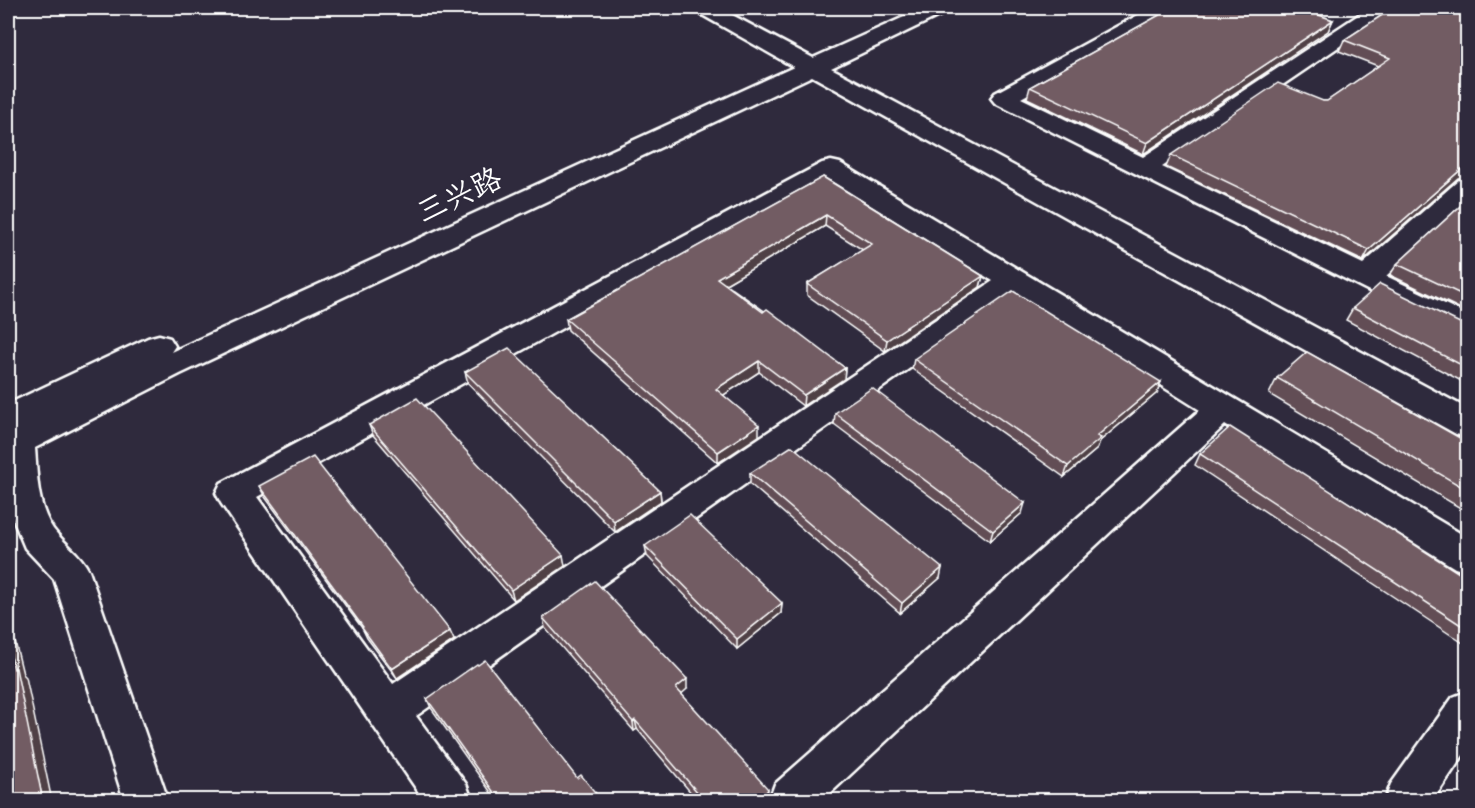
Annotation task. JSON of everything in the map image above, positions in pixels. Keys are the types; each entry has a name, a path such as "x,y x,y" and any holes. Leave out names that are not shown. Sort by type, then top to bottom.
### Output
{"street":[{"path":"704,8 1467,425"},
{"name":"三兴路","path":"10,435 169,366 804,62 904,8"},
{"name":"三兴路","path":"804,62 940,8"},
{"path":"1166,8 1003,99 1467,328"},
{"path":"1143,168 1383,8"},
{"path":"450,801 234,493 831,169 1467,557"},
{"path":"1366,278 1467,186"},
{"path":"388,712 1014,281"},
{"path":"791,801 1222,409"},
{"path":"10,435 22,498 38,537 70,571 146,801"},
{"path":"1407,801 1467,711"}],"building":[{"path":"1172,8 1299,8 1333,20 1147,143 1030,87"},
{"path":"1393,8 1467,8 1467,166 1369,250 1171,155 1278,83 1327,101 1390,58 1344,40"},
{"path":"823,177 983,276 887,340 807,284 872,244 826,215 717,278 763,312 767,309 845,368 804,395 759,361 716,389 759,425 718,452 566,319"},
{"path":"1467,200 1467,297 1397,264"},
{"path":"1380,284 1467,326 1467,368 1353,308"},
{"path":"1013,291 1161,382 1097,436 1101,438 1068,466 914,359"},
{"path":"509,348 660,491 614,521 465,372"},
{"path":"1307,352 1467,442 1467,490 1277,378"},
{"path":"872,388 1025,503 993,531 835,413"},
{"path":"417,398 563,555 511,590 369,425"},
{"path":"1230,427 1467,578 1467,629 1200,454"},
{"path":"792,446 942,568 902,603 750,473"},
{"path":"313,457 450,631 392,669 259,486"},
{"path":"690,515 782,603 737,639 645,546"},
{"path":"595,581 687,679 676,688 768,789 757,801 705,801 543,618"},
{"path":"8,643 14,669 16,668 43,801 8,801"},
{"path":"485,660 577,778 581,775 602,801 500,801 427,699"}]}
